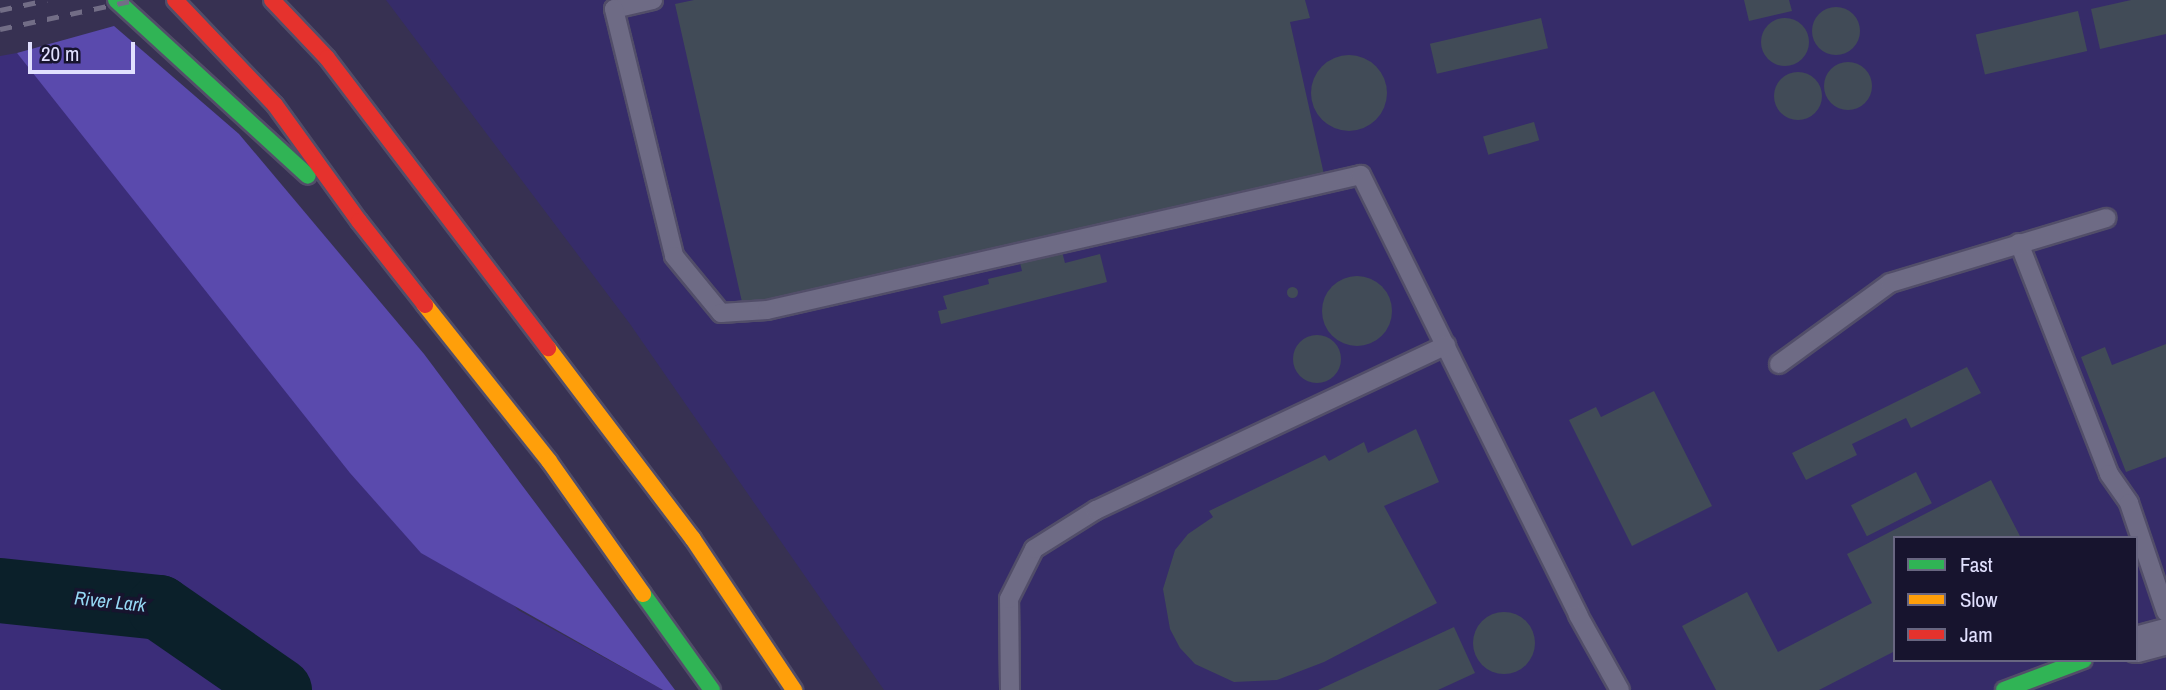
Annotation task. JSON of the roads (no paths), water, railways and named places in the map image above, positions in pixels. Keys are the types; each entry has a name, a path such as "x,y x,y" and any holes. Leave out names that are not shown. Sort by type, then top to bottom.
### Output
{"main road":[{"path":"116,0 246,122 359,221"},
{"path":"175,0 275,105 359,221 550,461 712,690"},
{"path":"272,0 327,58 693,539 794,690"},
{"path":"297,0 327,58"},
{"path":"2004,690 2079,662"}],"street":[{"path":"2138,643 2166,636"}],"lane":[{"path":"653,0 614,9 674,256 721,313 767,310 1360,175 1578,615 1620,690"},
{"path":"1779,364 1890,283 2106,218"},
{"path":"2019,243 2109,474 2129,503 2166,612"},
{"path":"1010,690 1009,598 1034,549 1096,510 1446,345"}],"waterway":[{"name":"River Lark","path":"0,590 159,607 279,690"}],"railway":[{"path":"0,10 47,0"},
{"path":"0,29 135,0"}]}
